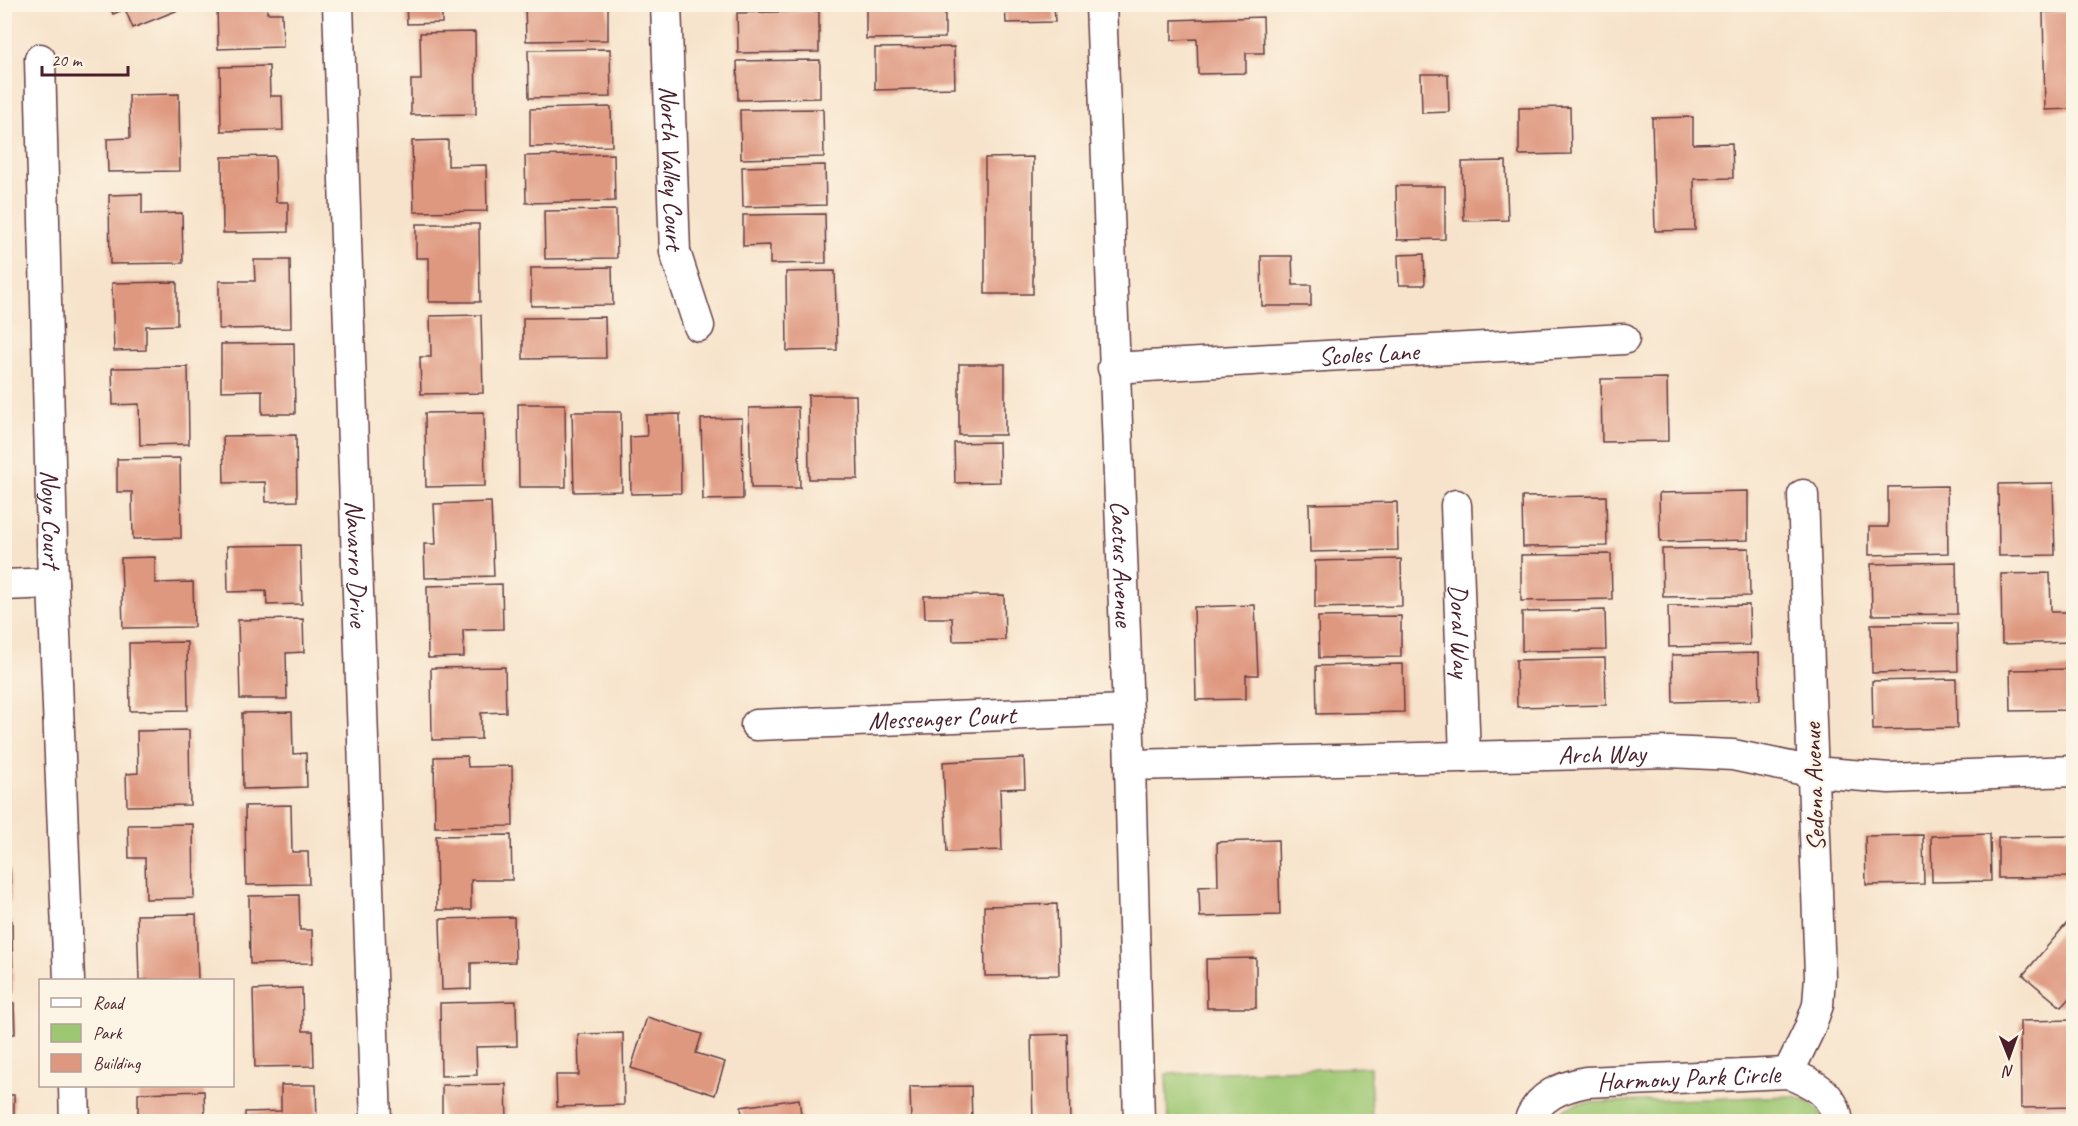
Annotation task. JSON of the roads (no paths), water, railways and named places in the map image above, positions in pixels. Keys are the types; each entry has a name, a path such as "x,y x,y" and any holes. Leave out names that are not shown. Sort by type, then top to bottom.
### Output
{"street":[{"name":"Navarro Drive","path":"338,4 376,1122"},
{"name":"North Valley Court","path":"666,4 675,252 699,326"},
{"name":"Cactus Avenue","path":"1101,4 1113,368 1130,765 1139,1122"},
{"name":"Noyo Court","path":"40,59 53,583 69,979"},
{"name":"Scoles Lane","path":"1113,368 1624,339"},
{"name":"Sedona Avenue","path":"1788,1073 1809,1030 1818,1005 1820,976 1803,495"},
{"name":"Doral Way","path":"1456,505 1465,757"},
{"path":"4,585 53,583"},
{"name":"Messenger Court","path":"756,725 1127,710"},
{"name":"Arch Way","path":"1130,765 1669,752 1733,754 1814,772 1889,778 2073,771"},
{"name":"Harmony Park Circle","path":"1529,1122 1543,1100 1560,1088 1586,1082 1788,1073 1812,1082 1826,1095 1837,1114 1838,1122"},
{"path":"74,1087 75,1122"}]}
